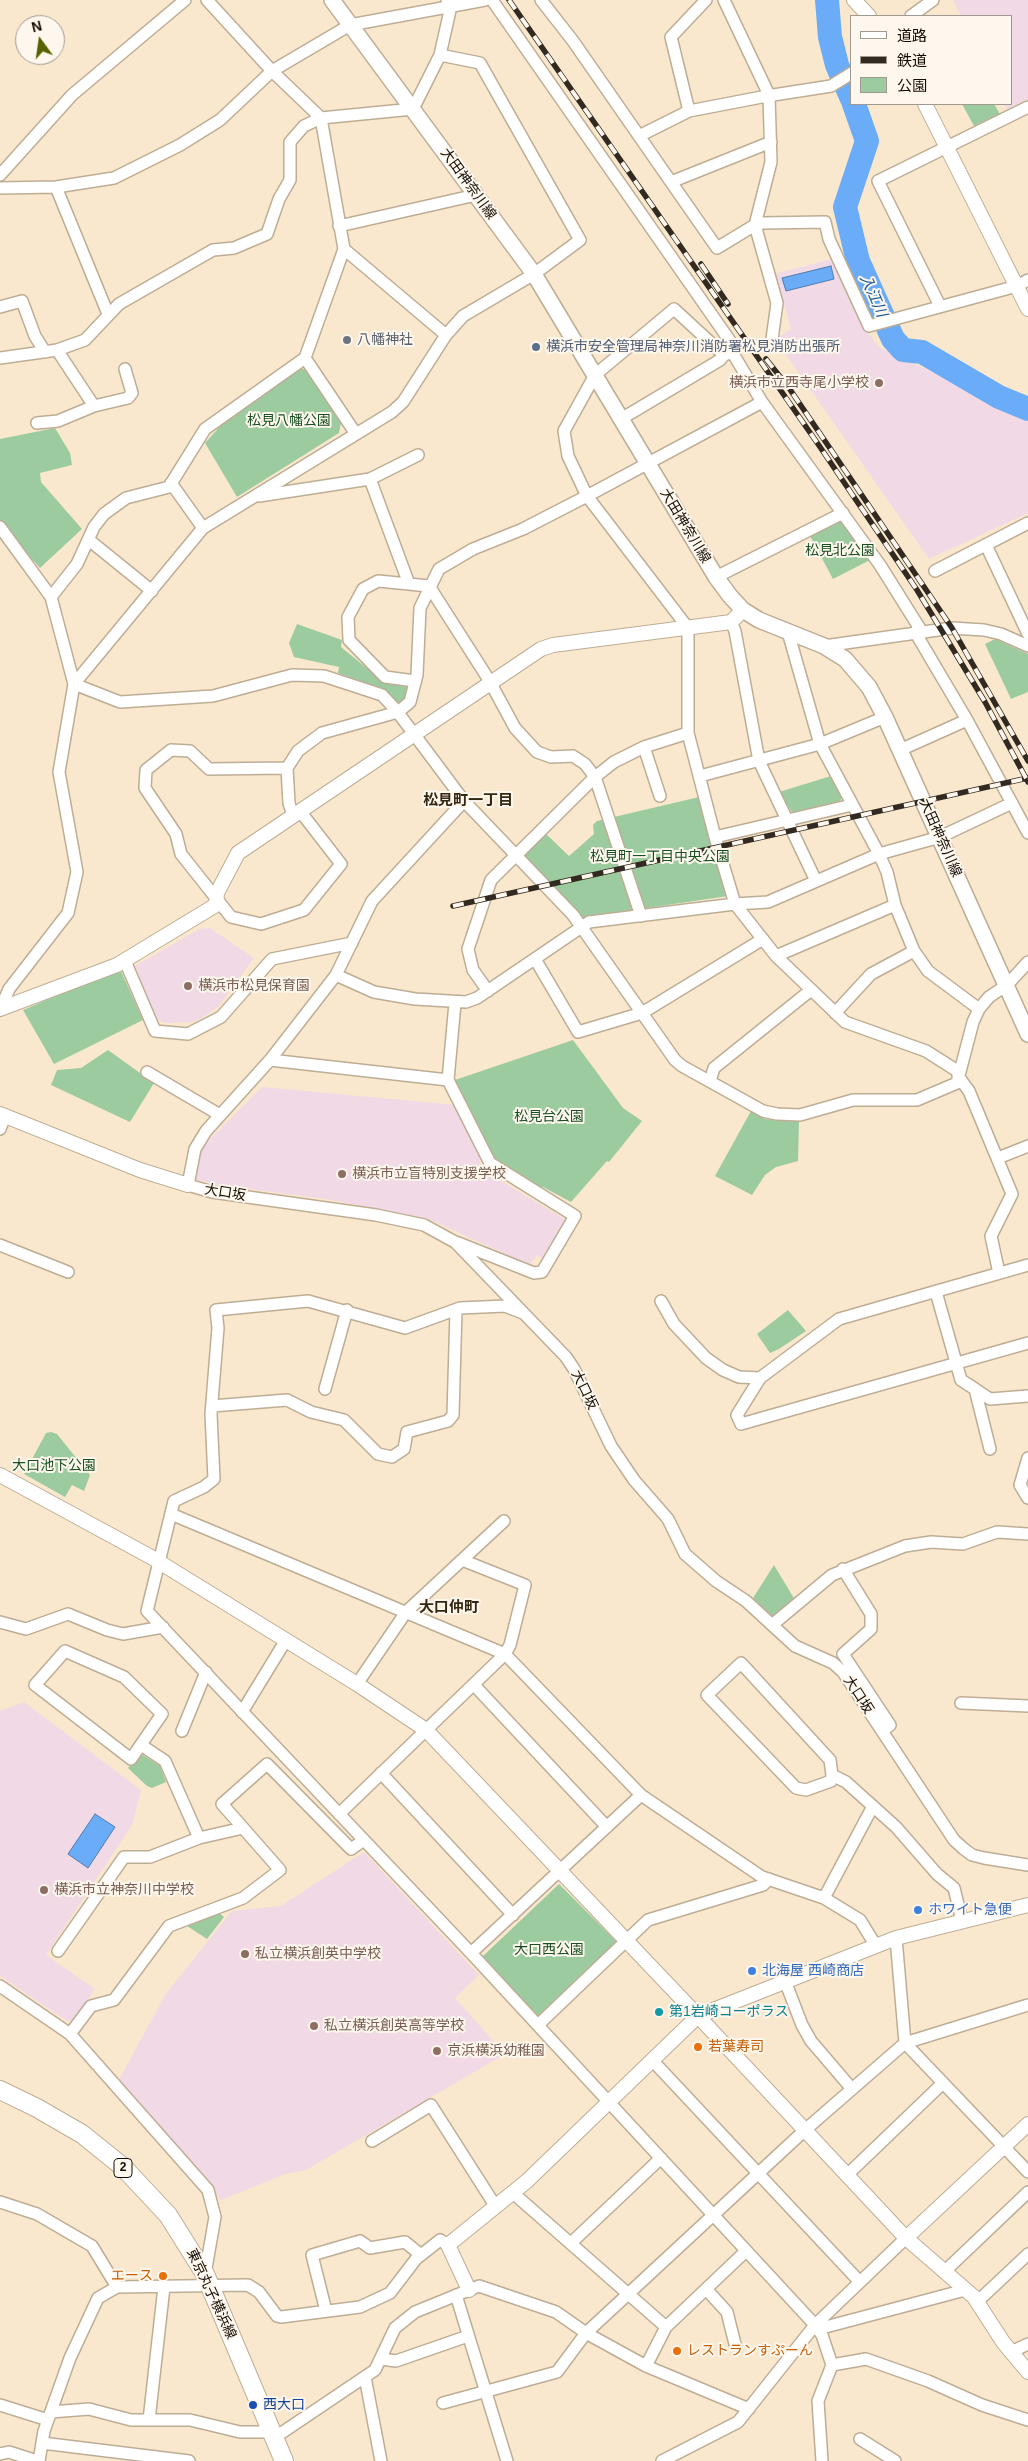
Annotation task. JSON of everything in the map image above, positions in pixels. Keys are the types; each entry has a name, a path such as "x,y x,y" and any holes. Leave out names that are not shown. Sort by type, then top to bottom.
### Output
{"main road":[{"name":"大田神奈川線","path":"332,0 534,274 716,578 742,610 759,620 824,646 845,659 869,687 885,717 940,837 1028,1034"},
{"name":"東京丸子横浜線","path":"0,2090 61,2121 82,2134 123,2167 168,2215 207,2280 284,2461"}],"street":[{"path":"0,175 72,95 185,0"},
{"path":"51,597 77,564 94,526 104,514 126,498 169,487 205,429 305,358 344,249 321,118 272,71 208,0"},
{"path":"0,188 56,187 114,178 131,171 220,120 272,71 350,25 449,3 485,0"},
{"path":"492,0 730,341 728,353 720,360 621,419"},
{"path":"541,0 574,42 717,248 755,225 824,222 829,239 869,326 1022,283"},
{"path":"689,111 671,37 706,0"},
{"path":"724,0 769,95 772,162 755,225 777,304 772,339 775,345"},
{"path":"854,0 868,15"},
{"path":"911,15 933,0"},
{"path":"0,358 57,350 84,340 119,304 213,250 234,248 268,234 279,199 290,180 290,142 304,126 321,118 412,109 440,55 449,3"},
{"path":"74,684 204,528 392,412 403,402 446,335 463,316 534,274 580,240 480,63 440,55"},
{"path":"639,136 689,111 837,84 850,75"},
{"path":"926,105 1022,283 1028,309"},
{"path":"940,306 878,181 1028,107"},
{"path":"671,182 771,142"},
{"path":"56,187 108,314"},
{"path":"339,226 476,195"},
{"path":"344,249 446,335"},
{"path":"0,307 22,301 35,336 45,352"},
{"path":"999,1273 990,1236 1012,1194 970,1091 959,1074 926,1051 852,1026 835,1013 776,956 735,904 715,837 688,733 688,628 588,496 568,456 564,431 595,375 674,309 728,353 880,565 919,632 1028,833"},
{"path":"57,350 94,406"},
{"path":"305,358 356,434"},
{"path":"37,423 58,421 94,406 128,398 132,393 125,369"},
{"path":"287,768 209,769 190,751 171,750 146,770 146,788 176,834 181,854 230,917 261,924 304,914 304,910 341,864 289,803 287,768 298,751 322,733 398,712 410,702 415,681 420,608 429,586 439,569 472,549 522,529 588,496 762,402"},
{"path":"254,497 370,479 418,455"},
{"path":"370,479 409,584"},
{"path":"171,483 204,528"},
{"path":"716,578 843,513"},
{"path":"935,571 1028,524"},
{"path":"0,527 51,597 74,684 59,772 77,872 68,913 9,989 0,1009"},
{"path":"89,540 152,591"},
{"path":"986,545 1028,634"},
{"path":"415,681 385,677 349,640 348,617 363,589 378,581 429,586"},
{"path":"429,586 491,683 515,728 538,752 551,757 572,756 579,759 595,777 641,916"},
{"path":"0,1009 125,961 216,905 217,893 238,853 542,649 553,645 730,622 742,610"},
{"path":"730,622 735,631 759,761 816,881"},
{"path":"824,646 952,628 984,630 1001,634 1028,646"},
{"path":"788,632 820,744 880,854 887,872 895,905 914,951 928,971 979,1009"},
{"path":"74,684 120,702 213,696 292,675 324,676 382,695 398,712 464,801 582,927 675,1060 763,1111 790,1116 853,1100 917,1100 957,1083 979,1009 989,997 1007,985 1028,962"},
{"path":"700,776 820,744 885,717"},
{"path":"900,750 967,720"},
{"path":"488,991 473,970 468,949 470,938 491,880 595,777 614,762 644,747 688,733"},
{"path":"644,747 660,796"},
{"path":"188,1185 195,1149 206,1131 270,1060 336,975 352,943 355,930 372,902 464,801"},
{"path":"336,975 374,992 455,1003 477,998 589,922 735,904 768,902 880,854 940,837 1012,802"},
{"path":"715,837 852,804"},
{"path":"776,956 895,905"},
{"path":"535,959 578,1032 642,1013 762,939"},
{"path":"125,961 155,1031 188,1034 221,1018 272,959 352,943"},
{"path":"835,1013 871,974 914,951"},
{"path":"710,1081 714,1068 811,990"},
{"path":"455,1003 448,1080 490,1163 575,1216 542,1272 534,1273 455,1242"},
{"path":"270,1060 448,1080"},
{"path":"148,1072 220,1116"},
{"path":"0,1129 3,1115"},
{"name":"大口坂","path":"3,1115 140,1170 212,1192 376,1215 424,1225 455,1242 566,1357 574,1369 611,1446 634,1480 668,1519 686,1554 716,1581 746,1601 795,1646 833,1663 843,1672 954,1840 972,1855 1028,1865"},
{"path":"998,1158 1028,1146"},
{"path":"0,1245 68,1272"},
{"path":"1028,1265 839,1319 760,1378 737,1415 741,1424 1028,1343"},
{"path":"936,1292 961,1380 990,1399 1028,1396"},
{"path":"523,1313 506,1306 456,1310 404,1328 347,1310 308,1301 216,1310 218,1328 212,1406 214,1479 204,1487 174,1501 147,1611 472,1953 816,2327 822,2335 832,2365 818,2401 822,2461"},
{"path":"661,1301 674,1324 706,1358 723,1370 739,1377 760,1378"},
{"path":"325,1389 347,1310"},
{"path":"212,1406 287,1400 311,1412 344,1420 378,1454 392,1457 404,1448 407,1432 448,1421 453,1415 456,1310"},
{"path":"975,1389 990,1449"},
{"path":"1028,1458 1020,1485 1028,1498"},
{"path":"0,1475 160,1563 357,1684 426,1730 906,2238 977,2302 1011,2352 1028,2372"},
{"path":"171,1514 505,1654 641,1795 762,1877 824,1898 860,1920 876,1946"},
{"path":"357,1684 406,1612 504,1521"},
{"path":"772,1625 832,1575 843,1569 905,1546 931,1542 963,1544 997,1532 1028,1534"},
{"path":"339,1814 474,1685 505,1654 510,1645 525,1585 462,1560"},
{"path":"843,1569 872,1614 871,1629 843,1654 890,1726 882,1731"},
{"path":"0,1622 26,1629 68,1614 107,1630 123,1634 162,1627"},
{"path":"242,1712 286,1640"},
{"path":"65,1651 124,1676 162,1714 141,1745 131,1759 35,1685 65,1651"},
{"path":"741,1663 830,1760 832,1775 831,1781 806,1790 796,1788 707,1694 741,1663"},
{"path":"182,1731 206,1672"},
{"path":"474,1685 608,1827"},
{"path":"961,1703 1028,1706"},
{"path":"141,1745 165,1761 199,1838"},
{"path":"70,2034 91,2006 114,2000 169,1926 243,1898 280,1870 222,1804 267,1764 351,1849 364,1840"},
{"path":"381,1774 513,1915"},
{"path":"832,1775 846,1782 896,1827 936,1874 954,1888 962,1921"},
{"path":"472,1953 641,1795"},
{"path":"824,1898 873,1806"},
{"path":"58,1951 124,1857 150,1857 199,1838 243,1828"},
{"path":"538,2025 648,1920 764,1885 769,1879"},
{"path":"448,2245 512,2193 610,2102 698,2016 896,1938 1028,1905"},
{"path":"896,1938 905,2044 1028,2172"},
{"path":"785,1981 802,2025 811,2041 852,2089"},
{"path":"0,1986 70,2034 208,2190 214,2217 207,2280"},
{"path":"443,2403 484,2390 557,2372 586,2333 805,2130 905,2044 1028,2005"},
{"path":"652,2060 859,2281"},
{"path":"847,2175 943,2084"},
{"path":"372,2140 431,2105 496,2206"},
{"path":"662,2461 738,2422 816,2327 859,2281 1028,2124"},
{"path":"571,2243 661,2158"},
{"path":"944,2272 1028,2192"},
{"path":"512,2193 666,2327"},
{"path":"0,2202 37,2214 92,2246 117,2287"},
{"path":"0,2454 9,2452 38,2461 49,2416 70,2358 98,2298 117,2287 164,2287 207,2280 248,2285 259,2292 277,2316 281,2317 360,2307 390,2293 421,2255 440,2240 448,2245 462,2292 468,2336 507,2461"},
{"path":"326,2311 312,2255 360,2241 370,2248 405,2242 421,2255"},
{"path":"646,2366 666,2327 746,2251"},
{"path":"977,2302 1028,2254"},
{"path":"0,2405 49,2416 89,2409 131,2420 190,2420 240,2432 273,2435 375,2370 395,2328 415,2312 479,2286 556,2312 586,2333 646,2366 749,2409"},
{"path":"149,2420 164,2287"},
{"path":"706,2289 727,2312 735,2344"},
{"path":"816,2327 965,2290"},
{"path":"381,2359 396,2362 468,2336"},
{"path":"1011,2352 1028,2344"},
{"path":"832,2365 866,2359 982,2405 1028,2420"},
{"path":"365,2377 382,2461"},
{"path":"860,2439 895,2461"},
{"path":"42,2443 189,2461"}],"shaded area":[{"path":"953,0 1028,0 1028,100 1008,110 1005,105 1013,105 1013,15 960,15"},
{"name":"横浜市立西寺尾小学校","path":"835,258 864,327 879,347 1028,418 1028,513 929,559 775,339 791,329 775,274"},
{"name":"横浜市松見保育園","path":"210,928 254,958 219,1006 202,1018 192,1022 164,1023 156,1018 135,966 199,929"},
{"name":"横浜市立盲特別支援学校","path":"262,1087 456,1105 479,1155 481,1169 568,1221 543,1259 537,1255 529,1265 429,1219 326,1199 218,1185 194,1179 201,1148"},
{"name":"横浜市立神奈川中学校","path":"24,1702 141,1790 132,1825 46,1955 95,1989 73,2021 67,2021 0,1976 0,1711"},
{"name":"私立横浜創英高等学校","path":"364,1852 479,1975 455,1998 505,2054 306,2170 285,2174 221,2200 119,2080 165,1995 232,1911 281,1906"}],"green space":[{"path":"963,105 995,105 1000,114 974,126"},
{"name":"松見八幡公園","path":"299,368 307,370 341,423 339,433 237,497 205,443 224,422"},
{"path":"55,428 70,453 72,465 40,473 41,482 82,529 40,568 0,523 0,439"},
{"name":"松見北公園","path":"840,520 870,560 833,579 810,536"},
{"path":"297,624 342,640 341,647 380,679 406,683 410,688 407,699 402,703 396,702 385,690 338,673 339,667 294,657 289,643"},
{"path":"995,639 1028,654 1028,692 1011,699 985,644"},
{"path":"831,776 842,797 839,803 793,814 779,792"},
{"name":"松見町一丁目中央公園","path":"699,797 728,896 580,918 523,855 545,833 569,856 594,834 593,825 597,821"},
{"path":"120,969 143,1020 54,1064 23,1010"},
{"name":"松見台公園","path":"573,1040 623,1108 642,1121 609,1162 607,1161 571,1202 543,1187 539,1188 492,1159 455,1080"},
{"path":"108,1050 154,1083 130,1122 51,1085 57,1070 81,1068"},
{"path":"751,1111 765,1119 799,1121 798,1161 776,1167 765,1175 752,1195 715,1176"},
{"path":"788,1310 806,1331 770,1353 757,1334"},
{"name":"大口池下公園","path":"46,1433 57,1434 90,1475 84,1491 72,1485 65,1497 24,1474"},
{"path":"774,1565 795,1600 778,1615 772,1616 753,1598"},
{"path":"143,1755 160,1766 166,1782 152,1788 147,1786 128,1768 138,1756"},
{"name":"大口西公園","path":"559,1884 617,1942 537,2017 482,1957"},
{"path":"218,1912 224,1917 207,1939 184,1924"}],"water":[{"path":"831,266 834,279 786,291 782,278"},
{"path":"95,1814 115,1827 88,1868 68,1854"}],"waterway":[{"name":"入江川","path":"827,0 830,37 837,65 850,94"},
{"name":"入江川","path":"854,105 867,141 845,207 858,261 893,339 903,350 922,352 999,397 1028,409"}],"railway":[{"path":"509,0 818,444 917,590 985,702 1028,782"},
{"path":"701,264 728,304"},
{"path":"766,359 789,388 952,628 1028,761"},
{"path":"453,906 1028,778"}],"place":[{"name":"八幡神社","path":"347,340"},
{"name":"横浜市安全管理局神奈川消防署松見消防出張所","path":"536,347"},
{"name":"横浜市立西寺尾小学校","path":"879,383"},
{"name":"横浜市松見保育園","path":"188,986"},
{"name":"横浜市立盲特別支援学校","path":"342,1174"},
{"name":"横浜市立神奈川中学校","path":"44,1890"},
{"name":"ホワイト急便","path":"918,1910"},
{"name":"私立横浜創英中学校","path":"245,1954"},
{"name":"北海屋 西崎商店","path":"752,1971"},
{"name":"第1岩崎コーポラス","path":"659,2012"},
{"name":"私立横浜創英高等学校","path":"314,2026"},
{"name":"若葉寿司","path":"698,2047"},
{"name":"京浜横浜幼稚園","path":"437,2051"},
{"name":"エース","path":"163,2276"},
{"name":"レストランすぷーん","path":"677,2351"},
{"name":"西大口","path":"253,2405"}],"district":[{"name":"松見町一丁目","path":"468,801"},
{"name":"大口仲町","path":"449,1608"}]}
